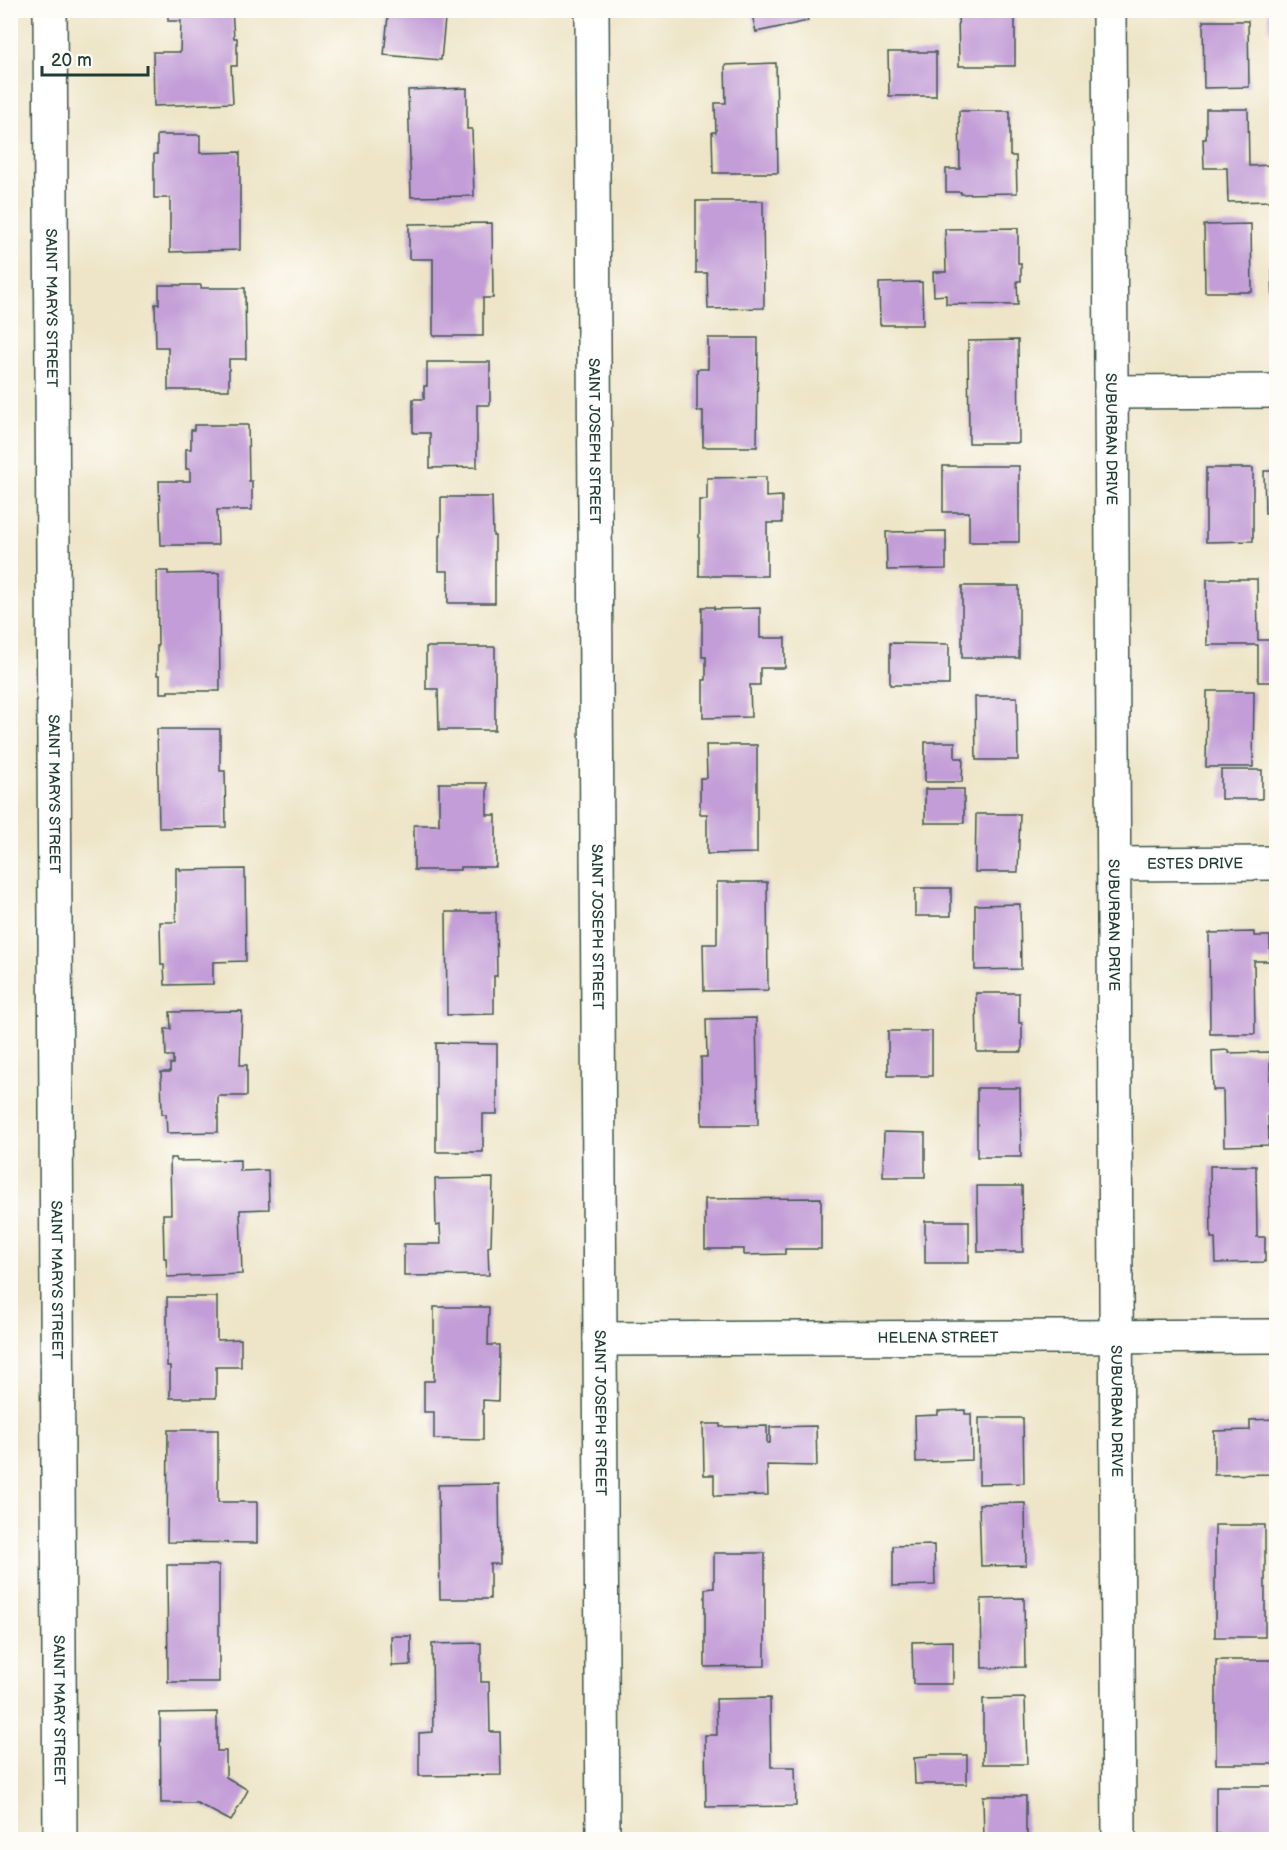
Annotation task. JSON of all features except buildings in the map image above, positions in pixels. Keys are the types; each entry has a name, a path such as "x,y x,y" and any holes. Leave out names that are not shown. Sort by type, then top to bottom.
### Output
{"street":[{"name":"SAINT MARYS STREET","path":"50,10 59,1579"},
{"name":"SUBURBAN DRIVE","path":"1109,10 1119,1839"},
{"name":"SAINT JOSEPH STREET","path":"592,13 603,1839"},
{"path":"1111,392 1276,391"},
{"name":"ESTES DRIVE","path":"1114,864 1276,863"},
{"name":"HELENA STREET","path":"600,1339 1276,1336"},
{"name":"SAINT MARY STREET","path":"59,1579 60,1839"}]}
